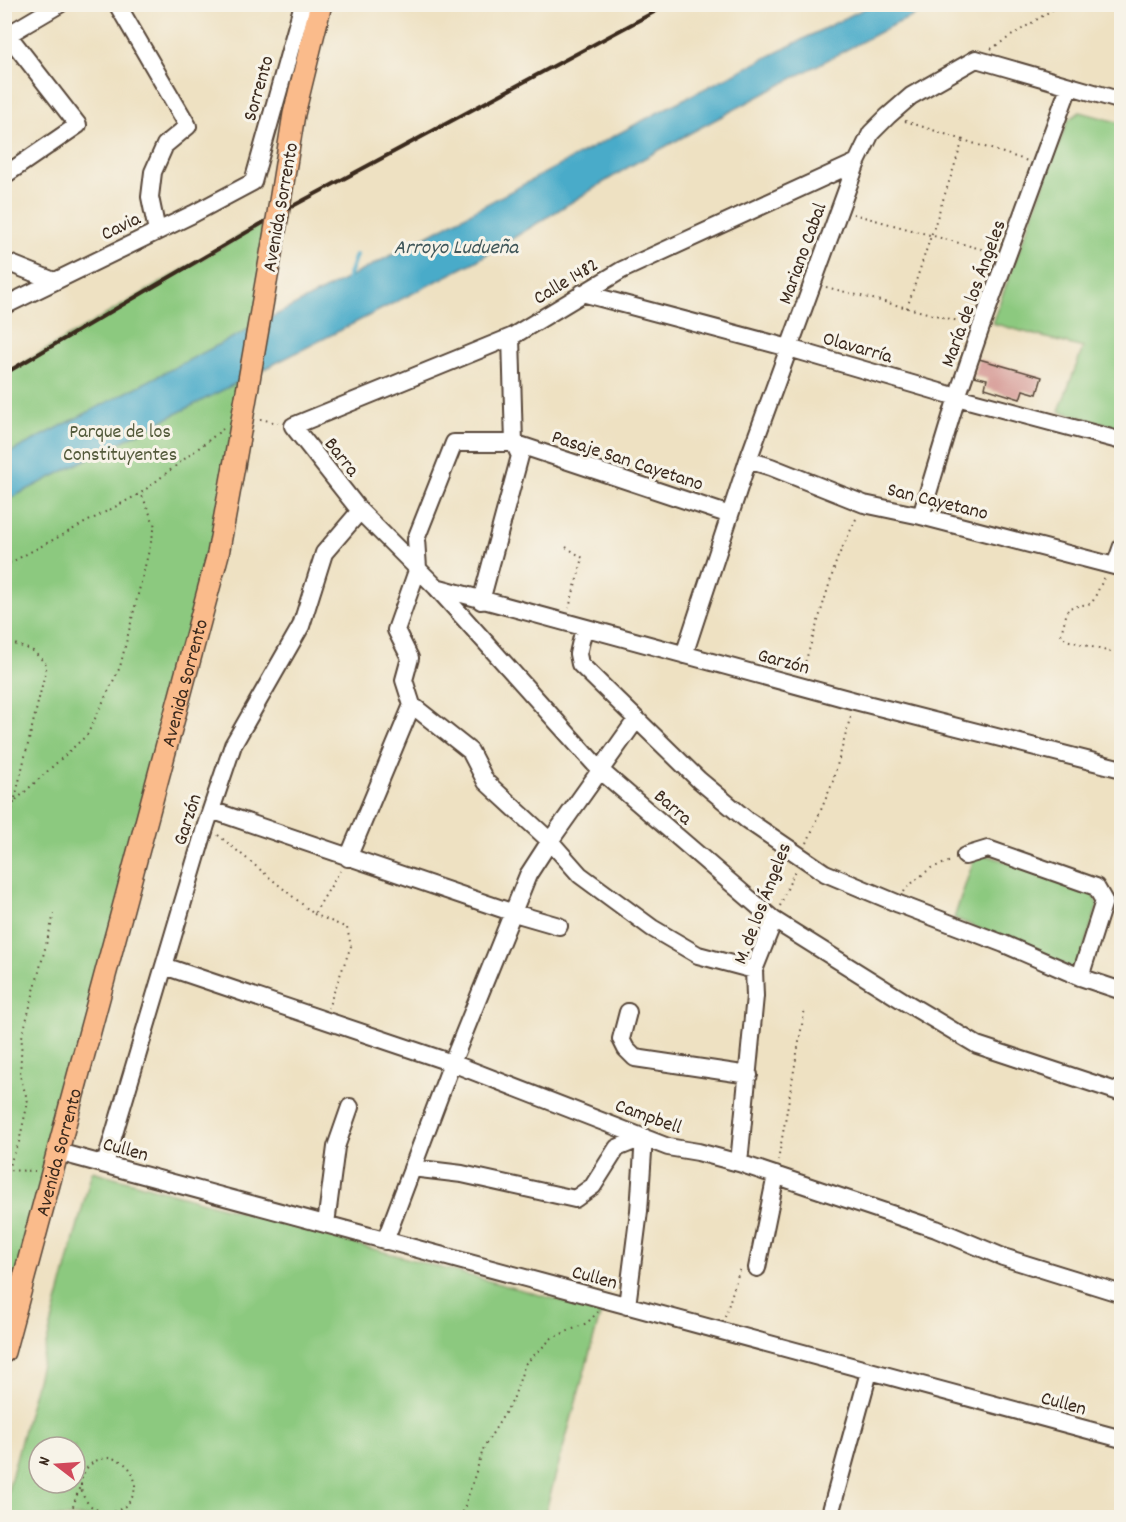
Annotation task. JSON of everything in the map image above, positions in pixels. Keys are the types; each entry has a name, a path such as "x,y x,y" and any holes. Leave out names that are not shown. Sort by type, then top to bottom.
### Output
{"main road":[{"name":"Avenida Sorrento","path":"4,1352 218,554 294,114 321,4"}],"street":[{"path":"5,175 78,125 6,34 60,4"},
{"path":"117,4 188,126 165,146 153,172 150,197 157,231"},
{"name":"Sorrento","path":"253,182 303,4"},
{"path":"976,59 1122,101"},
{"name":"Mariano Cabal","path":"684,655 748,460 838,210 871,133 911,96 976,59"},
{"name":"María de los Ángeles","path":"921,516 981,327 1069,87"},
{"name":"Calle 1482","path":"292,426 512,338 622,270 857,162"},
{"name":"Cavia","path":"4,306 193,214 253,182"},
{"path":"4,261 54,281"},
{"name":"Olavarría","path":"582,293 1122,441"},
{"path":"480,601 520,456 514,443 512,338"},
{"name":"Barra","path":"292,426 360,511 436,587 600,770 774,920 976,1045 1122,1093"},
{"name":"Pasaje San Cayetano","path":"418,568 416,539 454,443 514,443 729,515"},
{"name":"San Cayetano","path":"748,460 864,504 921,516 1118,567"},
{"name":"Garzón","path":"105,1164 208,817 233,745 300,626 324,553 360,511"},
{"path":"1118,567 1122,546"},
{"path":"418,568 396,630 411,658 404,680 412,705 470,751 486,782 550,841 580,875 652,928 698,955 754,970"},
{"name":"Garzón","path":"436,587 480,601 798,686 1122,769"},
{"name":"Barra","path":"584,628 578,654 580,664 699,780 747,820 825,873 1004,944 1080,977 1122,991"},
{"path":"348,858 412,705"},
{"path":"385,1240 452,1062 528,875 636,720"},
{"path":"208,817 348,858 514,914 559,926"},
{"path":"965,856 988,849 1096,887 1104,901 1080,977"},
{"name":"M. de los Ángeles","path":"739,1163 749,1075 755,996 754,970 774,920"},
{"name":"Campbell","path":"164,966 452,1062 668,1147 739,1163 936,1229 1003,1257 1122,1294"},
{"path":"628,1012 621,1039 626,1049 635,1058 749,1075"},
{"path":"326,1224 336,1147 350,1107"},
{"path":"412,1168 462,1174 575,1199 593,1186 617,1148 644,1137 639,1211 627,1306"},
{"name":"Cullen","path":"56,1162 105,1164 1122,1439"},
{"path":"757,1269 776,1175"},
{"path":"829,1518 869,1372"}],"path":[{"path":"976,59 1061,4"},
{"path":"888,116 1041,165"},
{"path":"907,308 963,140"},
{"path":"838,210 1008,256"},
{"path":"812,284 981,327"},
{"path":"253,421 262,418 292,426"},
{"path":"4,566 141,493 224,429"},
{"path":"16,800 87,735 120,667 155,526 141,493"},
{"path":"798,686 837,559 864,504"},
{"path":"565,623 584,558 566,547"},
{"path":"1118,567 1105,576 1092,603 1068,608 1061,634 1066,640 1122,655"},
{"path":"4,640 33,651 47,665 4,844"},
{"name":"M. de los Ángeles","path":"774,920 832,784 855,701"},
{"path":"208,817 314,914 347,928 351,946 324,1019"},
{"path":"899,904 906,888 931,868 965,856"},
{"path":"314,914 348,858"},
{"path":"6,1170 19,1142 28,1102 20,1076 22,1037 54,914"},
{"path":"776,1175 805,1008"},
{"path":"6,1170 56,1162"},
{"path":"721,1332 740,1268 757,1269"},
{"path":"461,1518 484,1447 513,1400 525,1364 552,1338 587,1323 608,1301"},
{"path":"87,1469 95,1461 104,1458 122,1462 129,1468 135,1485 129,1501 115,1518"},
{"path":"69,1518 77,1495"},
{"path":"84,1495 91,1506 107,1512 123,1507"}],"green space":[{"path":"1080,112 1121,123 1121,428 1059,411 1083,348 992,323 1068,120"},
{"name":"Parque de los Constituyentes","path":"278,214 218,554 5,1352 5,374"},
{"path":"975,856 990,856 1091,891 1098,905 1077,970 954,918"},
{"path":"92,1171 601,1312 544,1517 5,1517 5,1501"}],"water":[{"name":"Arroyo Ludueña","path":"871,5 938,5 891,26 630,166 476,261 5,501 5,455 369,267 670,106"}],"building":[{"path":"979,359 1042,377 1037,394 1023,390 1020,399 985,388 987,379 974,376"}],"waterway":[{"path":"346,283 356,255"}],"railway":[{"path":"4,374 278,214 669,4"}]}
